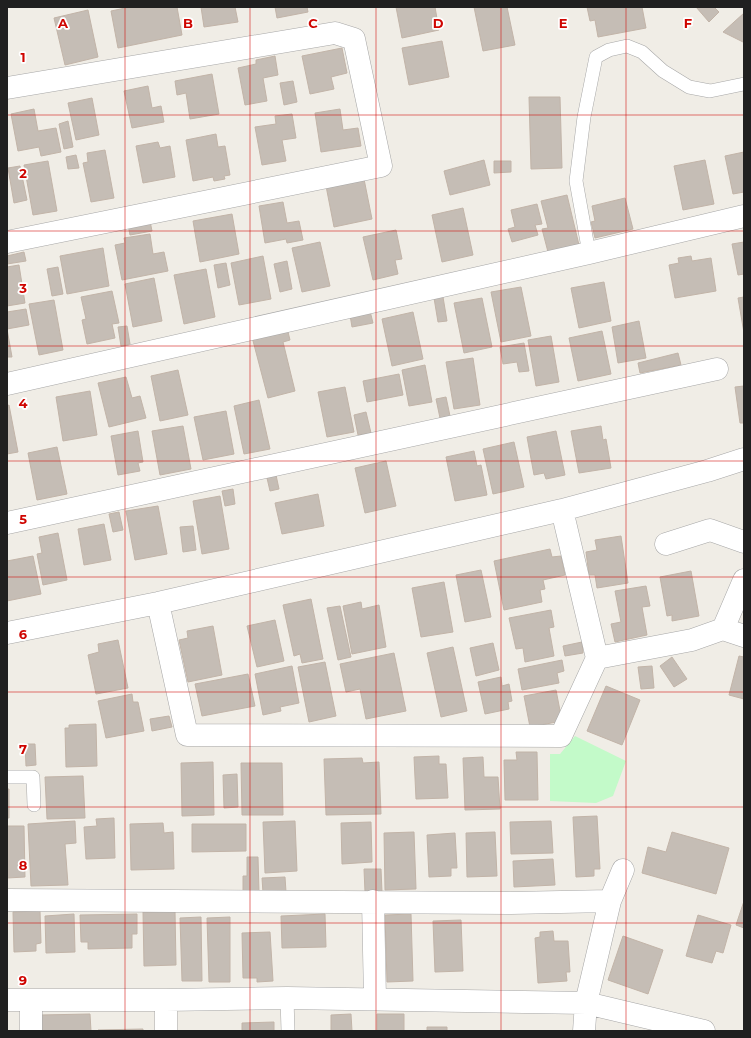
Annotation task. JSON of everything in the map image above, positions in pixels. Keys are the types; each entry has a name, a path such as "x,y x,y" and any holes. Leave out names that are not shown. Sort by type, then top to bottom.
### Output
{"street":[{"path":"7,88 335,33 354,39 382,166 7,242"},
{"path":"7,384 589,253 744,216"},
{"path":"7,523 717,369"},
{"path":"7,634 158,603 562,510 707,472 744,459"},
{"path":"158,603 187,735 561,736 597,658 562,510"},
{"path":"666,544 710,530 744,542"},
{"path":"723,629 744,580"},
{"path":"597,658 692,640 723,629 744,636"},
{"path":"584,1031 586,1003 610,901 624,870"},
{"path":"7,900 511,903 610,901"},
{"path":"373,901 375,999"},
{"path":"7,1000 287,998 586,1003 704,1031"},
{"path":"31,1000 31,1031"},
{"path":"166,1000 166,1031"}],"lane":[{"path":"589,253 576,182 584,117 596,57 609,50 627,46 642,52 663,71 689,87 710,91 744,84"},
{"path":"7,777 33,777 34,806"},
{"path":"287,998 288,1031"}],"green space":[{"path":"575,736 626,761 613,796 596,803 550,801 550,754 560,754"}],"building":[{"path":"130,7 177,7 182,35 118,48 111,11"},
{"path":"201,7 235,7 238,22 204,27"},
{"path":"275,7 307,7 308,12 277,18"},
{"path":"396,7 435,7 439,30 402,38"},
{"path":"474,7 507,7 515,45 483,51"},
{"path":"587,7 642,7 646,28 598,37 595,20 590,21"},
{"path":"696,7 714,7 719,12 709,22"},
{"path":"88,10 98,57 65,65 54,18"},
{"path":"744,13 744,41 743,42 723,32"},
{"path":"442,41 449,77 409,85 402,48"},
{"path":"342,48 347,73 331,77 334,89 310,94 302,56"},
{"path":"275,56 278,75 263,78 267,101 245,105 238,68 256,64 256,60"},
{"path":"212,74 219,114 190,119 186,93 177,95 175,81"},
{"path":"293,81 297,102 284,105 280,83"},
{"path":"148,86 152,108 161,106 164,122 132,128 124,91"},
{"path":"529,97 560,97 562,168 531,169"},
{"path":"92,98 99,135 76,140 68,103"},
{"path":"34,109 38,131 56,128 61,152 41,156 39,147 18,151 11,114"},
{"path":"340,109 343,130 358,128 361,146 321,152 315,113"},
{"path":"292,114 296,138 282,140 286,161 262,165 255,127 276,124 275,116"},
{"path":"68,121 73,147 64,149 59,124"},
{"path":"216,134 218,147 225,146 230,175 224,176 225,179 214,181 213,177 193,181 186,140"},
{"path":"158,142 160,148 170,146 175,177 143,183 136,146"},
{"path":"105,150 114,198 91,202 83,163 88,162 87,153"},
{"path":"744,152 744,192 733,194 725,156"},
{"path":"76,155 79,168 68,169 66,157"},
{"path":"484,160 490,185 450,195 444,171"},
{"path":"705,160 714,204 683,210 674,166"},
{"path":"48,161 57,211 33,215 24,165"},
{"path":"494,161 511,161 511,172 494,173"},
{"path":"20,166 27,200 14,203 8,168"},
{"path":"364,179 372,219 334,227 326,186"},
{"path":"567,195 579,245 548,252 542,229 548,228 541,201"},
{"path":"625,198 633,229 595,238 591,222 595,221 592,206"},
{"path":"283,202 287,223 299,221 303,240 287,243 286,239 265,243 259,206"},
{"path":"537,204 542,224 535,225 538,235 512,242 508,229 515,227 511,210"},
{"path":"463,208 473,255 442,262 432,215"},
{"path":"232,214 239,254 200,262 193,221"},
{"path":"150,221 152,231 130,235 128,225"},
{"path":"396,230 402,259 395,260 398,274 373,280 363,237"},
{"path":"150,234 153,254 164,252 168,271 122,280 115,245 125,243 124,238"},
{"path":"320,242 330,286 302,292 292,248"},
{"path":"744,242 744,274 738,275 732,244"},
{"path":"103,248 109,286 67,294 60,256"},
{"path":"24,252 26,261 7,264 7,256"},
{"path":"263,256 271,299 239,305 231,263"},
{"path":"691,256 692,261 711,258 716,291 675,298 669,265 679,263 678,258"},
{"path":"287,261 292,289 280,292 274,264"},
{"path":"226,263 230,285 218,288 214,265"},
{"path":"19,265 25,303 7,306 7,267"},
{"path":"58,267 63,294 52,296 47,269"},
{"path":"206,269 215,317 184,324 174,275"},
{"path":"154,278 162,321 133,327 125,284"},
{"path":"604,282 611,321 579,328 571,288"},
{"path":"521,287 531,336 501,342 491,292"},
{"path":"112,291 119,323 112,324 115,338 87,344 82,320 86,319 81,297"},
{"path":"443,297 447,321 438,322 434,298"},
{"path":"744,297 744,333 738,298"},
{"path":"482,298 492,347 464,353 454,303"},
{"path":"54,300 63,350 39,355 29,304"},
{"path":"26,309 29,325 7,329 7,312"},
{"path":"370,311 373,323 352,327 350,315"},
{"path":"413,312 423,359 392,366 382,319"},
{"path":"639,321 646,358 618,363 612,327"},
{"path":"127,326 130,344 121,346 118,327"},
{"path":"287,328 290,340 283,342 295,391 268,398 252,337"},
{"path":"7,329 12,357 7,357"},
{"path":"602,331 611,374 578,381 569,338"},
{"path":"551,336 559,382 536,386 528,340"},
{"path":"524,343 529,371 519,372 517,362 503,364 500,347"},
{"path":"678,353 681,365 640,373 638,363"},
{"path":"473,358 480,405 454,409 446,362"},
{"path":"425,365 432,402 409,406 402,370"},
{"path":"178,370 188,415 160,421 151,376"},
{"path":"399,374 403,395 367,402 363,381"},
{"path":"126,377 132,398 140,396 146,418 109,427 98,383"},
{"path":"744,386 744,423 740,423 735,387"},
{"path":"345,387 354,432 327,437 318,392"},
{"path":"90,391 97,435 63,441 56,397"},
{"path":"446,397 450,416 440,418 436,399"},
{"path":"259,400 270,449 244,454 234,406"},
{"path":"9,405 18,452 7,454 7,406"},
{"path":"226,411 234,454 203,460 194,417"},
{"path":"366,412 371,433 358,435 354,415"},
{"path":"183,426 191,469 160,475 152,431"},
{"path":"601,426 603,440 606,439 611,468 579,473 571,431"},
{"path":"138,431 143,462 138,463 140,471 118,475 111,436"},
{"path":"556,431 565,475 546,479 544,473 534,475 527,437"},
{"path":"514,442 524,487 493,494 483,449"},
{"path":"57,447 67,494 37,500 28,453"},
{"path":"474,451 477,466 481,465 487,495 455,501 446,457"},
{"path":"386,461 396,506 365,513 355,468"},
{"path":"276,475 279,489 270,491 267,478"},
{"path":"233,489 235,504 225,506 222,491"},
{"path":"318,494 324,526 282,534 275,503"},
{"path":"220,496 229,549 202,554 193,501"},
{"path":"158,506 167,554 135,560 126,511"},
{"path":"119,512 123,530 113,532 109,514"},
{"path":"104,524 111,560 84,565 78,529"},
{"path":"193,526 196,550 183,552 180,527"},
{"path":"58,533 67,580 43,585 37,554 42,553 39,537"},
{"path":"621,536 628,583 597,588 595,575 589,575 586,552 597,550 595,540"},
{"path":"550,549 552,557 561,556 565,575 543,580 545,589 540,590 542,602 504,610 494,561"},
{"path":"33,556 41,594 7,601 7,561"},
{"path":"481,570 491,617 465,622 456,575"},
{"path":"691,571 699,616 672,621 672,615 667,616 660,577"},
{"path":"444,582 453,632 421,637 412,588"},
{"path":"646,586 650,606 642,607 647,635 615,642 611,624 621,622 615,591"},
{"path":"311,599 323,659 302,663 300,654 294,656 283,605"},
{"path":"361,602 362,609 379,605 386,647 352,654 343,606"},
{"path":"340,606 351,657 338,660 327,608"},
{"path":"551,610 554,627 549,628 554,656 525,662 523,648 516,649 509,618"},
{"path":"275,620 284,661 257,667 247,626"},
{"path":"213,626 222,675 188,682 179,640 188,638 187,631"},
{"path":"118,640 128,688 96,694 88,655 99,652 98,644"},
{"path":"582,642 583,653 565,656 563,646"},
{"path":"493,643 499,670 476,676 470,648"},
{"path":"453,647 467,711 441,717 427,653"},
{"path":"394,653 406,711 366,719 360,689 346,692 340,664"},
{"path":"739,656 744,657 744,699 729,695"},
{"path":"672,657 687,679 674,687 660,666"},
{"path":"562,660 564,671 557,673 559,683 522,690 518,669"},
{"path":"325,662 336,716 309,722 298,667"},
{"path":"292,666 299,703 280,707 281,711 263,715 255,674"},
{"path":"652,666 654,688 641,689 638,667"},
{"path":"248,674 255,706 202,716 195,684"},
{"path":"501,677 502,686 509,684 512,701 508,702 509,709 485,714 478,682"},
{"path":"606,686 640,700 622,745 587,731"},
{"path":"556,690 562,721 530,727 524,696"},
{"path":"132,694 133,702 138,702 144,731 106,738 98,701"},
{"path":"169,716 172,727 152,731 150,719"},
{"path":"96,724 97,766 66,767 65,728 69,728 69,725"},
{"path":"25,744 35,744 36,765 26,766"},
{"path":"516,752 537,752 538,800 505,800 504,760 517,760"},
{"path":"439,756 439,764 446,764 448,798 416,799 414,757"},
{"path":"483,757 484,777 498,777 500,809 465,810 463,758"},
{"path":"362,758 363,763 379,762 381,814 326,815 324,759"},
{"path":"213,762 214,815 182,816 181,763"},
{"path":"241,763 282,763 283,815 242,815"},
{"path":"237,774 238,807 224,808 223,775"},
{"path":"83,776 85,818 47,819 45,777"},
{"path":"7,789 9,789 9,818 7,818"},
{"path":"597,816 600,869 594,869 594,876 576,877 573,817"},
{"path":"114,818 115,858 86,859 84,827 97,826 96,819"},
{"path":"75,821 76,843 65,844 68,885 31,886 28,824"},
{"path":"295,821 297,871 265,873 263,822"},
{"path":"551,821 553,853 511,854 510,822"},
{"path":"371,822 372,862 342,864 341,823"},
{"path":"163,823 164,833 173,832 174,869 131,870 130,824"},
{"path":"192,824 246,824 246,851 192,852"},
{"path":"7,826 24,826 25,877 7,878"},
{"path":"414,832 416,889 385,890 384,833"},
{"path":"495,832 497,876 467,877 466,833"},
{"path":"672,832 729,848 716,894 642,873 648,847 666,852"},
{"path":"455,833 457,868 451,868 451,876 429,877 427,835"},
{"path":"247,857 258,857 259,892 243,892 243,876 247,876"},
{"path":"553,859 555,885 514,887 513,861"},
{"path":"364,869 381,869 382,892 365,892"},
{"path":"285,877 286,892 263,893 262,878"},
{"path":"744,901 744,928 736,925"},
{"path":"40,911 41,943 36,944 36,951 14,952 13,912"},
{"path":"175,911 176,965 144,966 143,912"},
{"path":"74,914 75,952 46,953 45,916"},
{"path":"137,914 137,934 132,934 132,948 88,949 88,942 81,942 80,915"},
{"path":"325,914 326,947 282,948 281,916"},
{"path":"411,914 413,981 387,982 385,915"},
{"path":"698,915 731,925 723,953 716,951 712,963 686,956"},
{"path":"201,917 202,981 182,981 180,918"},
{"path":"230,917 230,982 209,982 207,918"},
{"path":"461,920 463,971 435,972 433,921"},
{"path":"553,931 554,941 568,941 570,972 566,972 567,981 538,983 535,938 540,937 540,932"},
{"path":"270,932 273,981 257,982 257,978 243,978 242,933"},
{"path":"623,936 663,950 648,994 608,980"},
{"path":"90,1014 91,1031 41,1031 40,1015"},
{"path":"351,1014 352,1031 331,1031 331,1015"},
{"path":"377,1014 404,1014 404,1031 377,1031"},
{"path":"274,1022 274,1031 242,1031 242,1023"},
{"path":"427,1027 447,1027 447,1031 427,1031"},
{"path":"143,1029 143,1031 98,1031 98,1030"}]}
